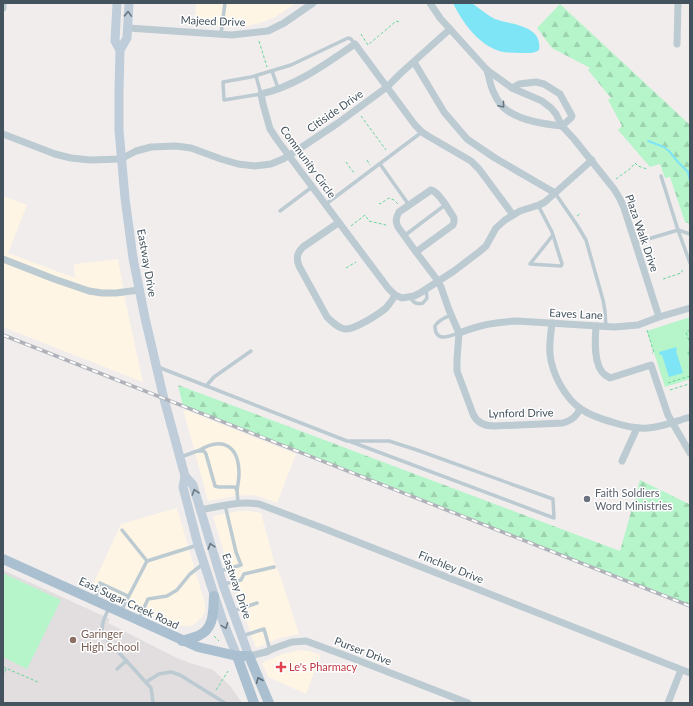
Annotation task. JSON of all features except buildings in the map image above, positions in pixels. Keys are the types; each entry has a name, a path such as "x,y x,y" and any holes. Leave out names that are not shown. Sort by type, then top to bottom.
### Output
{"main road":[{"name":"Eastway Drive","path":"116,3 115,41 120,50"},
{"name":"Eastway Drive","path":"129,3 127,38 120,50 119,130 127,216 139,290 164,399 185,476 183,487 198,545 226,630 254,703"},
{"name":"Eastway Drive","path":"185,476 193,485 218,572 249,656 269,703"},
{"name":"East Sugar Creek Road","path":"3,559 182,641 198,647 237,656 249,656"},
{"path":"182,641 199,636 208,627 213,617 214,596"}],"street":[{"path":"3,3 3,8"},
{"name":"Majeed Drive","path":"128,28 232,35 268,31 284,23 314,3"},
{"name":"Plaza Walk Drive","path":"430,3 440,18 487,70 512,88 542,101 551,108 562,126 592,160 610,184 624,208 659,317"},
{"path":"677,44 678,3"},
{"name":"Citiside Drive","path":"121,159 136,151 176,146 191,148 238,164 255,166 271,164 288,156 338,123 387,87 450,29"},
{"path":"261,94 298,81 355,44 406,114 422,132 471,161 479,168 513,215"},
{"path":"414,62 444,112 467,139 495,158 555,192"},
{"name":"Plaza Walk Drive","path":"487,70 493,90 502,106 508,111 529,120 562,126"},
{"path":"512,88 519,84 540,82 558,92 572,116 562,126"},
{"name":"Community Circle","path":"261,94 270,129 288,156 338,223 395,295"},
{"path":"3,134 55,154 71,158 90,160 121,159"},
{"path":"338,223 303,247 297,257 297,261 328,317 332,322 341,328 350,329 364,322 385,308 395,295 402,298 414,296 454,271 486,246 499,224 520,211 545,202 592,160"},
{"path":"416,252 453,225 454,222 454,218 445,205 434,191 431,190 399,212 396,217 396,222 404,236 416,252 438,281 459,333"},
{"path":"3,259 54,279 97,293 139,290"},
{"name":"Eaves Lane","path":"459,333 477,326 517,321 606,327 638,325 690,308"},
{"path":"552,324 550,354 554,373 565,393 580,409 604,420 637,428 659,427 690,417"},
{"path":"596,326 596,356 598,365 604,374 610,378 652,365 668,415 690,453"},
{"name":"Lynford Drive","path":"459,333 456,359 457,371 475,419 480,423 489,426 564,423 575,417 580,409"},
{"path":"622,461 637,428"},
{"name":"Finchley Drive","path":"201,510 238,503 258,504 272,508 690,673"},
{"name":"Purser Drive","path":"249,656 266,652 292,642 304,641 468,703"},
{"path":"668,703 681,670"}],"lane":[{"path":"220,34 225,3"},
{"path":"256,76 261,94 224,100 223,82 256,76 290,65 348,38 355,44"},
{"path":"272,71 278,89"},
{"path":"325,204 422,132"},
{"path":"380,164 409,205"},
{"path":"661,176 690,263"},
{"path":"280,211 312,187"},
{"path":"555,192 586,240 606,311 606,327"},
{"path":"404,236 445,205"},
{"path":"538,205 553,235 562,264 561,266 530,264 553,235"},
{"path":"635,243 678,230 690,234"},
{"path":"410,297 415,304 423,303 427,298 426,289"},
{"path":"451,315 437,322 435,326 436,333 438,336 442,337 459,333"},
{"path":"206,386 214,377 251,351"},
{"path":"157,366 339,438 554,518 553,499 389,441 349,441"},
{"path":"197,452 206,446 219,444 228,445 233,449 237,458 239,474 237,490 238,503"},
{"path":"180,458 204,451 215,486 219,488 230,486 235,487 237,490"},
{"path":"218,572 241,565 236,552 225,505"},
{"path":"122,530 147,561"},
{"path":"120,612 147,561 198,545"},
{"path":"139,620 148,599 167,596 177,590 190,574 204,564"},
{"path":"223,585 241,580 244,574 274,567"},
{"path":"94,600 100,583 128,596"},
{"path":"232,611 257,603"},
{"path":"109,607 102,623 103,635 151,688 152,703"},
{"path":"242,636 264,629 270,650"},
{"path":"117,669 126,661"},
{"path":"146,682 159,674 171,672 180,675 225,703"}],"path":[{"path":"361,34 368,45 396,21 399,22"},
{"path":"259,41 267,69"},
{"path":"361,116 386,150"},
{"path":"346,162 354,174"},
{"path":"616,179 631,168 635,163 638,166 647,169"},
{"path":"379,203 380,204 389,198 394,200 400,206"},
{"path":"351,226 365,215 369,221 386,225"},
{"path":"346,268 356,262"},
{"path":"664,278 681,273 682,270"},
{"path":"646,330 654,353 652,353"},
{"path":"690,330 686,332 690,344"},
{"path":"690,347 688,353 690,359"},
{"path":"668,383 690,376"},
{"path":"670,390 689,384"},
{"path":"214,636 220,644"},
{"path":"219,641 223,640"},
{"path":"3,667 38,682"},
{"path":"3,676 6,668"},
{"path":"214,693 228,671"}],"shaded area":[{"path":"196,3 296,3 277,16 248,26 195,25"},
{"path":"3,196 27,205 8,253 75,278 74,264 118,259 143,382 3,327"},
{"path":"183,409 296,454 277,503 252,495 208,501"},
{"path":"177,508 205,604 205,611 202,617 195,624 189,626 179,626 133,608 91,589 121,524"},
{"path":"239,511 261,513 274,561 299,634 280,638 256,648 231,576 213,516"},
{"name":"Garinger High School","path":"3,570 110,619 108,623 177,658 213,670 231,687 242,703 3,703"},
{"path":"300,650 321,655 306,694 268,677 262,663 280,655"}],"green space":[{"path":"560,4 690,125 690,224 685,222 670,177 665,178 660,164 650,167 618,130 622,126 608,100 611,98 588,70 590,68 552,48 537,28"},
{"path":"690,317 690,379 665,387 647,331"},
{"path":"178,385 620,551 640,480 689,504 690,503 690,605 183,406"},
{"path":"3,573 61,600 27,669 3,657"}],"water":[{"path":"453,3 472,3 495,19 524,27 536,35 539,42 539,50 531,53 507,52 497,50 487,45 470,29 460,16"},
{"path":"676,347 683,373 669,377 662,355 660,355 659,352"}],"waterway":[{"path":"648,141 664,147 669,151 688,172 690,181"}],"railway":[{"path":"3,335 690,606"}],"place":[{"name":"Faith Soldiers Word Ministries","path":"587,499"},
{"name":"Garinger High School","path":"73,640"},
{"name":"Le's Pharmacy","path":"281,667"}]}
